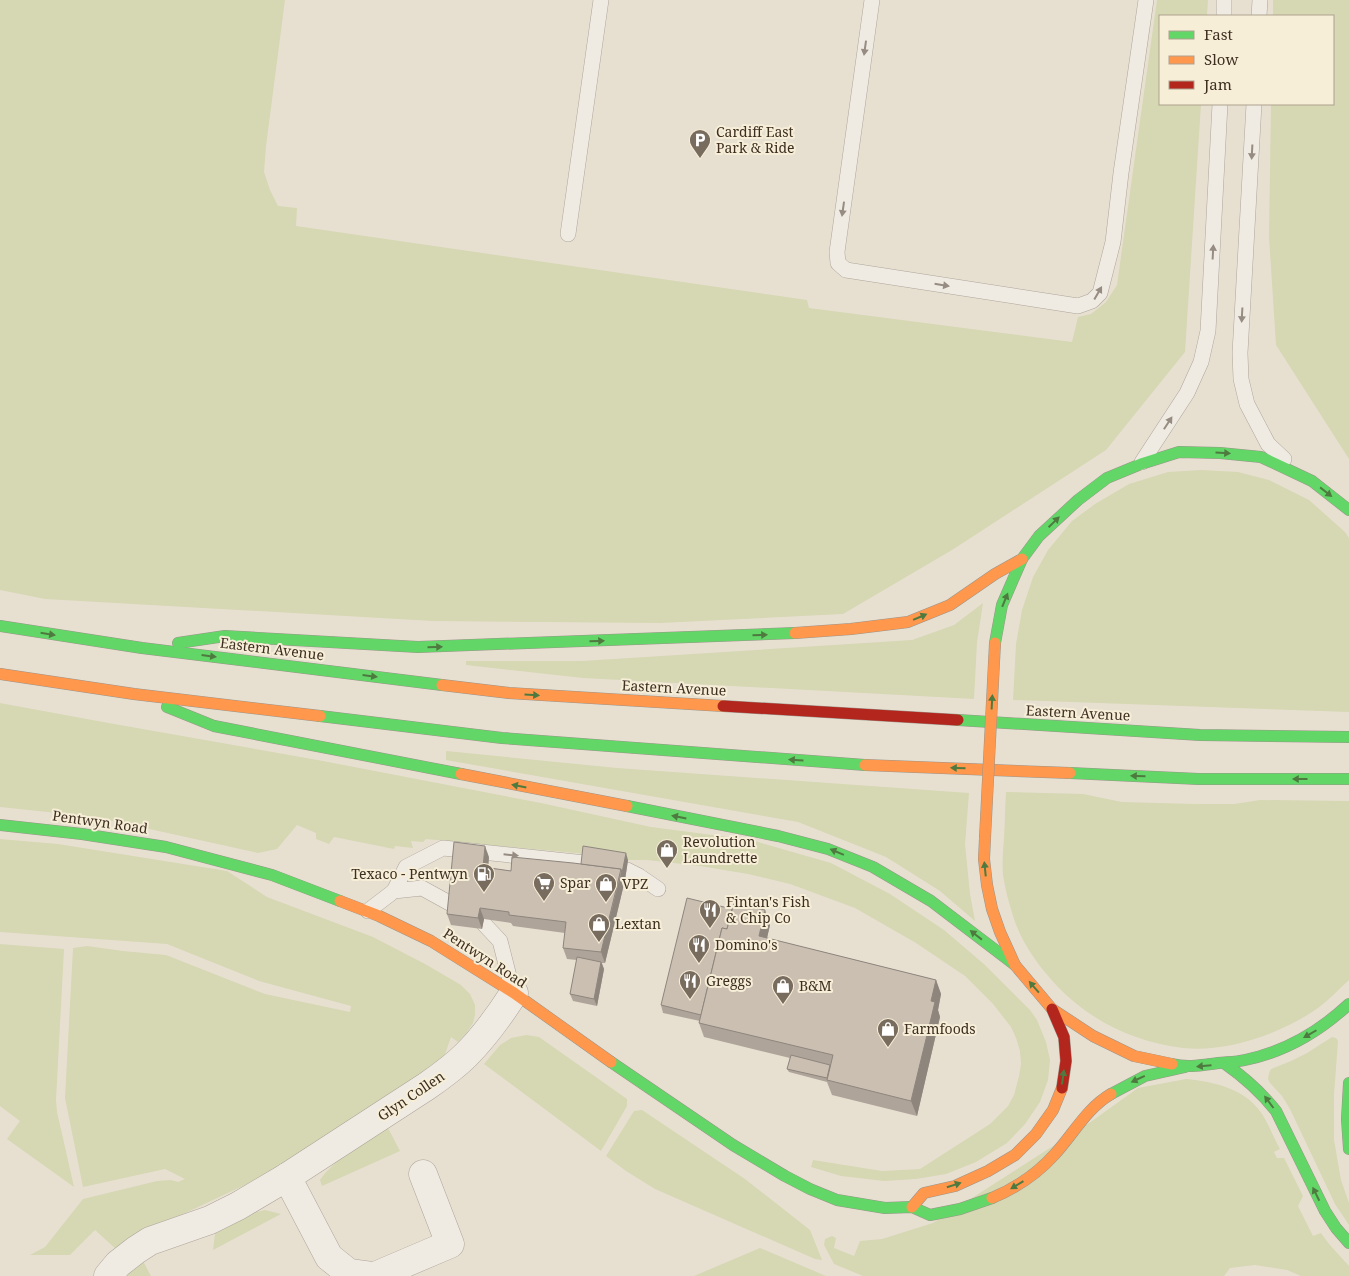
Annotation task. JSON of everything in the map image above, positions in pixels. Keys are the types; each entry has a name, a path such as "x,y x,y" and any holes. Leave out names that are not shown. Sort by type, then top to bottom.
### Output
{"main road":[{"path":"1014,965 992,909 984,859 994,643 1002,605 1022,559 1039,536 1078,500 1107,478 1141,464 1179,452 1220,452 1261,456 1312,481 1349,510"},
{"path":"142,648 225,636 418,647 772,634 851,629 908,622 950,605 995,574 1022,559"},
{"name":"Eastern Avenue","path":"0,626 142,648 509,693 1200,735 1349,737"},
{"path":"0,674 134,694 502,738 847,764 1199,778 1349,778"},
{"path":"134,694 214,726 778,836 828,848 873,867 931,900 1014,965 1052,1008 1093,1036 1134,1056 1185,1067 1244,1060 1267,1054 1314,1032 1333,1019 1349,1004"},
{"name":"Pentwyn Road","path":"0,825 82,834 166,847 272,875 368,911 431,940 514,993 646,1087 733,1145 785,1176 837,1200 885,1208 912,1206 930,1215 982,1202 1004,1193 1041,1168 1056,1153 1084,1117 1107,1096 1145,1076 1185,1067"},
{"path":"912,1206 924,1193 955,1186 988,1171 1015,1155 1036,1134 1053,1110 1062,1087 1066,1061 1064,1037 1052,1008"},
{"path":"1224,1063 1255,1085 1269,1101 1322,1207 1336,1229 1349,1243"},
{"path":"1349,1083 1347,1119 1349,1149"}],"street":[{"name":"Glyn Collen","path":"108,1276 118,1264 150,1241 224,1214 287,1177 448,1071 466,1055 484,1034 514,993"},
{"path":"287,1177 329,1257 349,1273 373,1276 450,1244 423,1174"}],"lane":[{"path":"568,234 601,0"},
{"path":"872,0 836,252 838,263 846,270 1078,306 1092,301 1100,293 1113,242 1146,0"},
{"path":"1224,0 1224,15"},
{"path":"1259,15 1260,0"},
{"path":"1141,464 1187,393 1201,362 1208,331 1220,105"},
{"path":"1254,105 1240,353 1241,379 1246,404 1268,444 1303,476"},
{"path":"368,911 394,891 406,867 443,848 585,863"},
{"path":"626,870 639,876 658,890"},
{"path":"394,891 422,888 453,905"},
{"path":"483,923 500,941 514,993"}],"green space":[{"path":"0,0 285,0 264,172 278,206 297,208 296,226 807,300 809,308 1072,342 1078,317 1091,314 1106,302 1117,285 1157,0 1208,0 1207,15 1159,15 1159,105 1201,105 1185,352 1106,450 952,550 843,614 660,623 433,621 45,599 0,590"},
{"path":"1273,0 1349,0 1349,459 1276,345 1269,237 1271,105 1334,105 1334,15 1273,15"},
{"path":"1201,470 1238,472 1269,480 1309,500 1345,532 1349,538 1349,712 1013,700 1016,644 1022,610 1033,577 1048,550 1072,521 1095,504 1129,484 1168,472"},
{"path":"983,603 977,642 974,699 583,678 466,665 466,661 582,661 912,640 954,625"},
{"path":"0,703 323,761 541,803 651,827 751,840 831,863 890,894 944,930 985,965 1030,1010 1037,1020 1046,1042 1050,1060 1048,1080 1040,1102 1025,1124 1007,1143 976,1162 946,1174 916,1179 884,1181 841,1176 811,1167 813,1160 882,1171 920,1169 990,1124 1008,1106 1014,1095 1019,1076 1021,1064 1020,1051 1016,1038 1011,1027 993,1004 965,976 916,943 855,908 790,884 748,874 700,866 426,839 423,842 411,841 413,848 395,846 394,849 334,837 329,844 316,839 316,833 297,825 277,849 258,853 95,817 0,807"},
{"path":"446,751 617,768 969,793 965,844 975,921 940,891 886,857 798,822 446,760"},
{"path":"1006,792 1083,794 1122,802 1196,804 1234,804 1260,800 1349,801 1349,980 1318,1008 1304,1017 1272,1033 1236,1044 1200,1049 1183,1048 1148,1041 1114,1028 1084,1010 1057,986 1037,962 1016,926 1003,875"},
{"path":"0,839 58,844 227,871 267,897 373,937 461,985 470,994 475,1005 473,1023 458,1042 451,1037 444,1057 421,1079 285,1166 164,1223 117,1250 95,1230 70,1255 30,1255 45,1247 83,1199 157,1181 171,1180 178,1182 185,1179 165,1169 83,1187 65,1098 73,948 87,946 166,955 265,994 350,1012 351,1006 259,981 167,944 0,932"},
{"path":"0,944 64,949 56,1100 74,1187 7,1139 20,1121 0,1106"},
{"path":"526,1035 539,1037 627,1099 627,1106 601,1151 484,1064 500,1045 511,1038"},
{"path":"1332,1037 1338,1041 1334,1095 1334,1140 1341,1180 1349,1203 1349,1225 1335,1204 1290,1109 1268,1079 1271,1069 1307,1053"},
{"path":"1186,1079 1228,1088 1238,1092 1255,1105 1265,1118 1280,1149 1274,1152 1277,1158 1284,1158 1303,1196 1298,1206 1313,1236 1321,1233 1349,1266 1349,1276 1301,1276 1287,1270 1255,1265 1230,1268 1224,1276 863,1276 834,1264 824,1245 825,1239 832,1236 836,1238 834,1248 854,1256 860,1241 882,1239 933,1223 1092,1121 1138,1088"},
{"path":"642,1110 745,1179 810,1230 822,1260 815,1259 655,1189 606,1156 634,1111"},
{"path":"388,1128 400,1151 322,1186 320,1180 334,1164"},
{"path":"265,1210 281,1214 213,1250 215,1234 257,1212"},
{"path":"760,1248 826,1276 694,1276"},
{"path":"142,1259 151,1276 123,1276"}],"building":[{"path":"454,842 485,846 483,867 511,871 512,857 621,869 601,952 563,948 566,922 509,915 509,912 480,908 478,918 447,914"},
{"path":"583,846 626,853 622,873 621,869 581,864"},
{"path":"687,898 732,909 727,929 722,928 701,1015 661,1005"},
{"path":"734,903 765,910 759,936 936,980 931,1001 935,1002 911,1101 827,1080 833,1055 699,1023 722,928 727,929"},
{"path":"577,957 601,962 594,999 570,994"},
{"path":"791,1055 830,1065 827,1078 787,1069"}],"traffic: fast":[{"path":"995,643 1002,605 1022,559 1039,536 1078,500 1107,478 1141,464 1179,452 1261,457 1312,481 1349,510"},
{"path":"0,626 142,648 442,685"},
{"path":"178,643 225,636 418,647 795,633"},
{"path":"167,707 214,726 461,774"},
{"path":"320,716 502,738 865,765"},
{"path":"958,720 1200,735 1349,737"},
{"path":"1070,773 1199,779 1349,779"},
{"path":"627,806 778,836 828,849 873,867 931,901 1015,965"},
{"path":"0,825 82,834 166,847 272,875 340,901"},
{"path":"1172,1064 1195,1066 1238,1061 1274,1052 1314,1031 1349,1004"},
{"path":"611,1062 733,1145 785,1176 837,1200 885,1208 912,1207 930,1215 960,1209 992,1198"},
{"path":"1224,1063 1252,1085 1276,1111 1325,1211 1349,1243"},
{"path":"1111,1094 1145,1076 1185,1067"},
{"path":"1349,1083 1347,1119 1349,1149"}],"traffic: slow":[{"path":"795,633 908,622 950,605 995,574 1022,559"},
{"path":"985,838 995,643"},
{"path":"0,674 134,694 320,716"},
{"path":"442,685 509,693 723,706"},
{"path":"865,765 1070,773"},
{"path":"461,774 627,806"},
{"path":"985,838 984,859 992,909 1015,965 1052,1009 1093,1036 1134,1056 1172,1064"},
{"path":"340,901 379,916 431,941 514,993 611,1062"},
{"path":"912,1207 924,1193 955,1186 988,1171 1015,1155 1036,1134 1053,1110 1062,1088"},
{"path":"992,1198 1010,1190 1034,1174 1055,1154 1095,1106 1111,1094"}],"traffic: jam":[{"path":"723,706 958,720"},
{"path":"1052,1009 1064,1037 1066,1061 1062,1088"}],"place":[{"name":"Cardiff East Park & Ride","path":"700,159"},
{"name":"Revolution Laundrette","path":"667,869"},
{"name":"Texaco - Pentwyn","path":"484,893"},
{"name":"Spar","path":"544,902"},
{"name":"VPZ","path":"606,903"},
{"name":"Fintan's Fish & Chip Co","path":"710,929"},
{"name":"Lextan","path":"599,943"},
{"name":"Domino's","path":"699,964"},
{"name":"Greggs","path":"690,1000"},
{"name":"B&M","path":"783,1005"},
{"name":"Farmfoods","path":"888,1048"}]}
